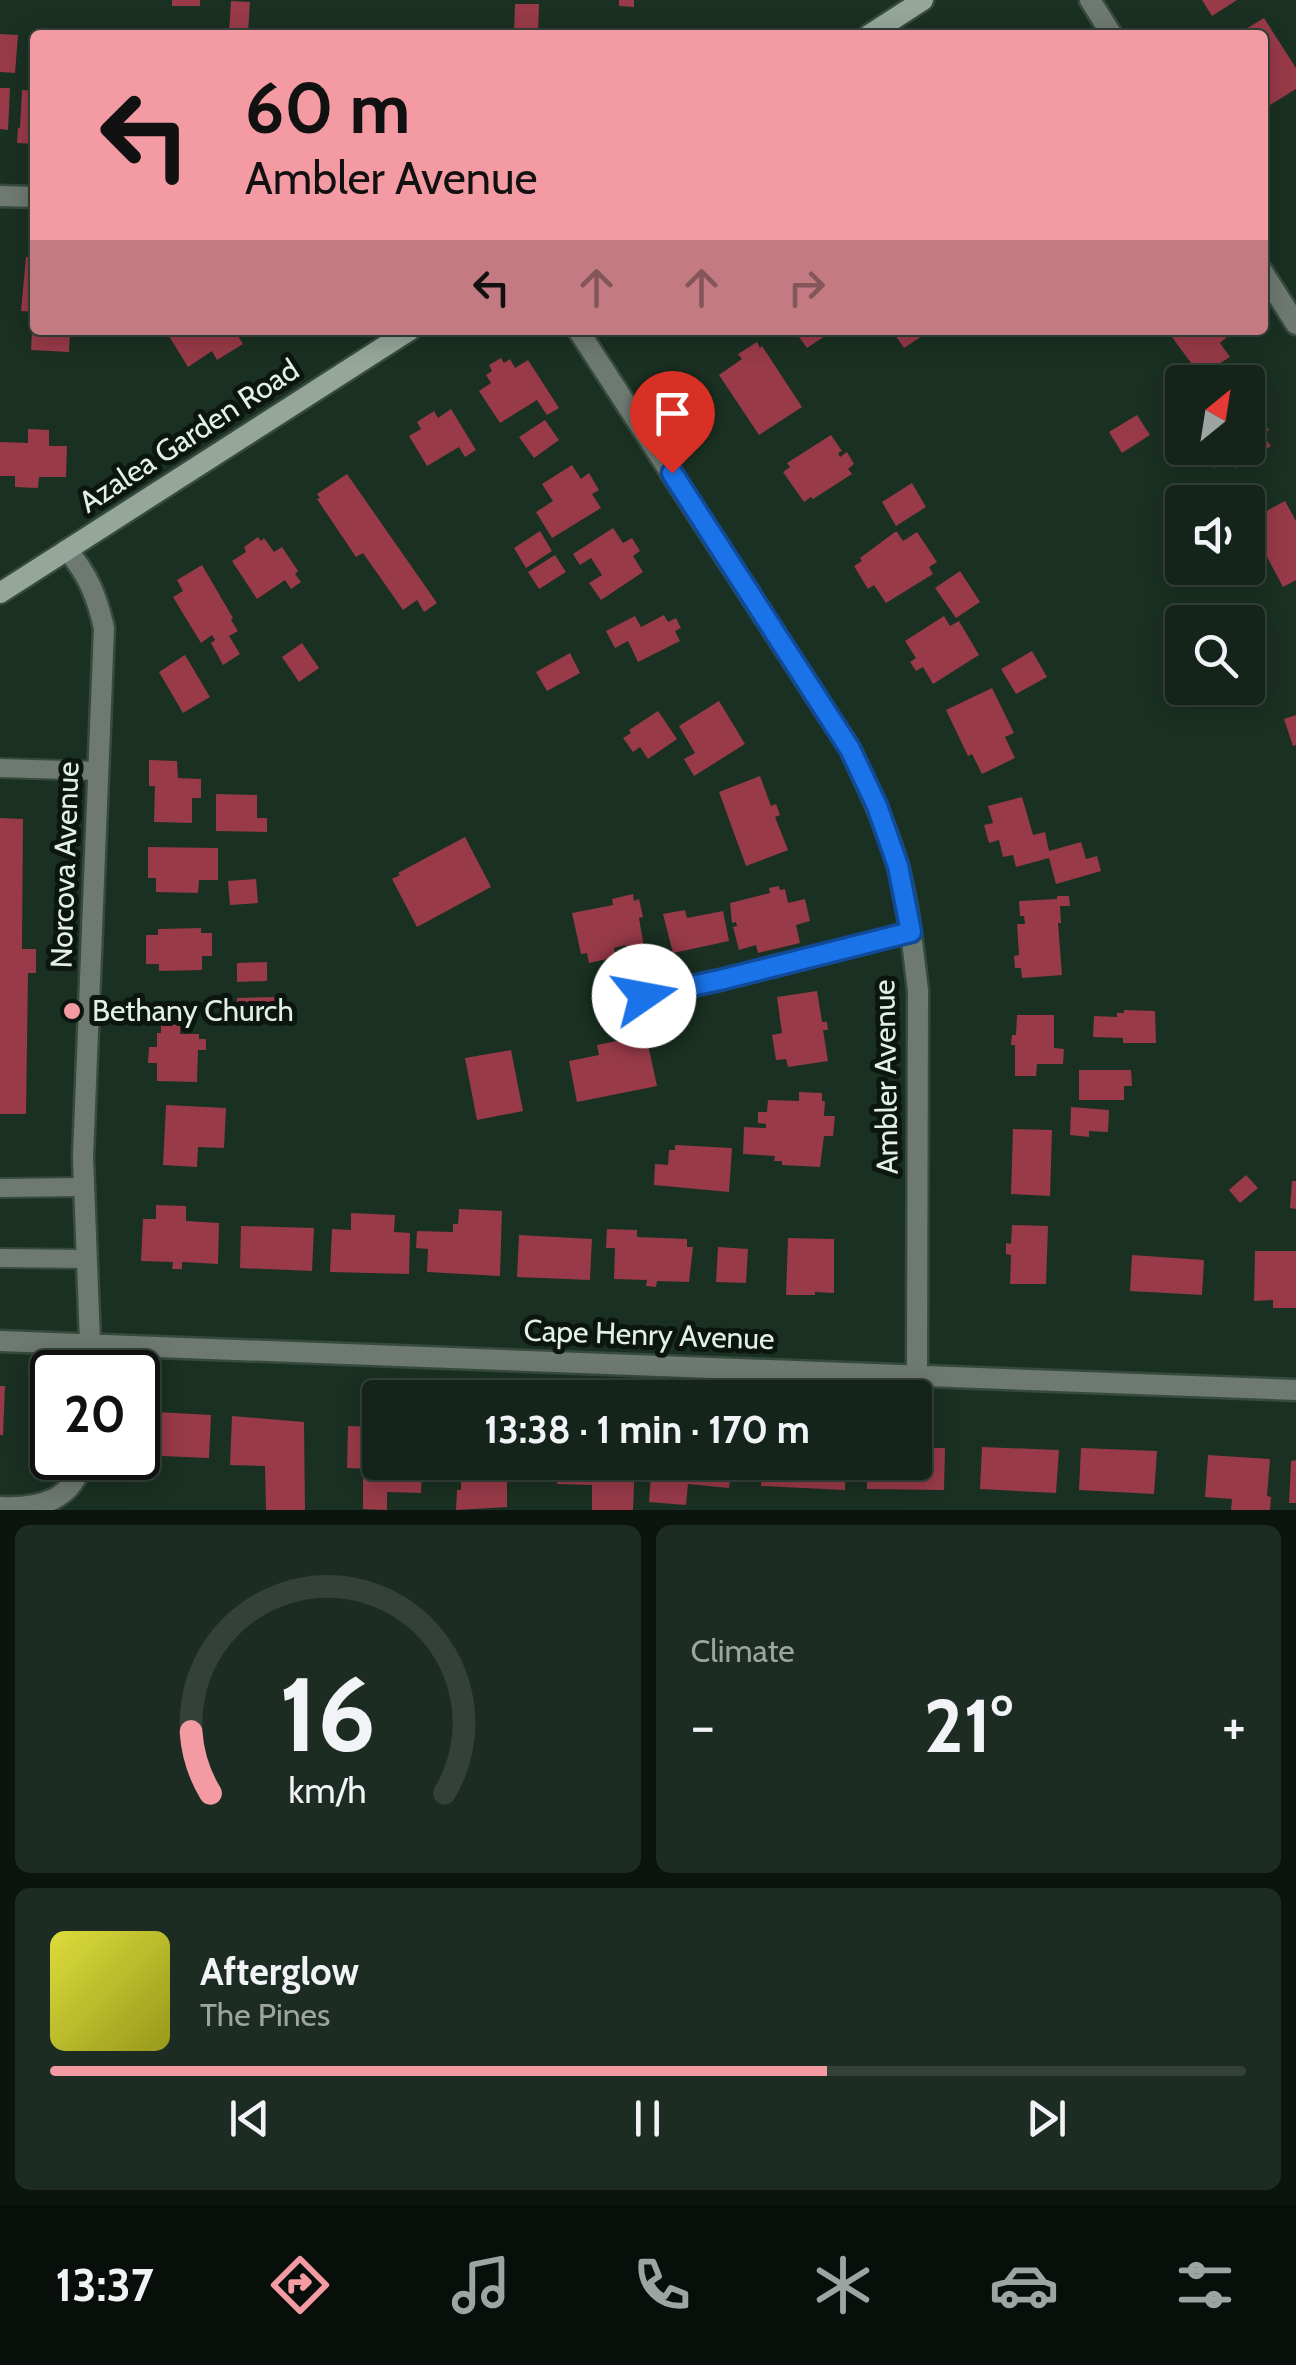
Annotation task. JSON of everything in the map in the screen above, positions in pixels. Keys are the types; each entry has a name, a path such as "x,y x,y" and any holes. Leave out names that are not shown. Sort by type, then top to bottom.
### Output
{"main road":[{"path":"877,30 924,0"},
{"name":"Azalea Garden Road","path":"4,584 67,550 402,335"}],"street":[{"path":"1090,0 1109,30"},
{"path":"0,196 30,198"},
{"path":"1268,280 1296,324"},
{"name":"Ambler Avenue","path":"581,335 850,749 877,806 898,866 918,992 917,1376"},
{"name":"Norcova Avenue","path":"67,550 84,569 98,597 104,628 84,1157 90,1350"},
{"name":"Cape Henry Avenue","path":"0,1340 1296,1390"},
{"path":"0,1508 27,1509 51,1501 73,1480"}],"lane":[{"path":"0,768 98,771"},
{"path":"644,996 911,932"},
{"path":"0,1188 84,1187"},
{"path":"0,1258 87,1259"}],"building":[{"path":"172,0 200,0 200,6 172,6"},
{"path":"619,0 634,0 634,7 619,6"},
{"path":"1202,0 1237,0 1212,16"},
{"path":"231,1 250,2 248,30 229,30"},
{"path":"515,4 539,4 538,30 514,30"},
{"path":"1264,18 1296,68 1296,89 1268,106 1268,30 1244,30"},
{"path":"0,34 18,35 15,73 0,72"},
{"path":"0,88 10,88 8,130 0,129"},
{"path":"22,90 30,91 30,144 17,143"},
{"path":"26,257 30,257 30,312 21,311"},
{"path":"32,335 70,335 69,352 31,350"},
{"path":"237,335 243,344 217,360 212,351 188,367 169,336"},
{"path":"798,335 826,335 807,348"},
{"path":"895,335 924,335 904,348"},
{"path":"1170,335 1224,335 1226,338 1220,343 1230,357 1217,365 1193,365"},
{"path":"757,342 802,407 759,435 719,375 742,359 738,354"},
{"path":"501,358 504,363 510,359 515,368 528,360 559,408 547,415 537,400 500,423 479,391 491,383 486,375 492,371 489,365"},
{"path":"451,409 476,450 465,457 459,447 427,466 409,436 421,429 417,422 434,411 438,418"},
{"path":"1137,415 1150,435 1122,453 1109,432"},
{"path":"545,420 559,440 534,458 519,437"},
{"path":"28,429 49,430 49,446 67,446 66,477 39,477 38,488 15,487 15,476 0,476 0,442 28,443"},
{"path":"831,435 842,451 838,453 840,457 847,452 854,464 848,469 852,474 804,502 783,472 790,467 787,463"},
{"path":"572,465 581,479 589,473 599,490 592,494 601,508 552,538 536,512 553,501 542,484"},
{"path":"347,474 437,603 424,612 417,600 403,610 363,553 356,557 317,499 317,494"},
{"path":"912,483 926,507 896,526 882,502"},
{"path":"1285,501 1296,521 1296,580 1283,587 1265,556 1265,512"},
{"path":"613,528 623,543 632,538 640,551 633,556 643,572 601,600 589,583 602,575 591,558 580,565 573,554"},
{"path":"540,531 552,551 526,568 514,548"},
{"path":"895,532 903,541 917,532 937,562 929,567 933,574 886,603 874,585 868,589 854,566"},
{"path":"258,537 261,541 264,538 274,552 282,547 301,582 291,589 285,580 257,599 232,561"},
{"path":"555,555 566,572 539,589 528,572"},
{"path":"202,565 238,631 229,636 240,654 223,665 211,643 215,640 212,635 201,643 173,597 183,591 177,580"},
{"path":"960,571 980,602 956,618 935,588"},
{"path":"664,615 668,622 676,618 681,628 675,631 680,641 638,662 628,641 615,648 606,631 635,616 641,627"},
{"path":"944,616 950,626 959,621 979,655 933,684 923,667 916,671 910,662 916,658 905,641"},
{"path":"302,643 319,668 299,682 282,657"},
{"path":"1032,651 1047,677 1016,694 1001,669"},
{"path":"570,653 580,673 547,691 536,672"},
{"path":"185,655 210,697 183,713 159,672"},
{"path":"992,688 1014,733 1005,737 1015,758 982,774 972,754 968,756 946,710"},
{"path":"719,701 745,744 694,776 684,759 695,753 679,726"},
{"path":"658,711 677,739 648,759 640,747 633,752 623,738"},
{"path":"1296,715 1296,745 1293,746 1284,719"},
{"path":"149,760 177,761 178,778 201,779 201,798 192,798 192,823 154,822 155,786 149,786"},
{"path":"760,776 771,806 776,804 780,815 775,817 788,850 746,866 719,792"},
{"path":"216,794 257,795 257,818 267,818 267,832 216,831"},
{"path":"1022,797 1033,835 1045,832 1049,851 1081,842 1086,859 1097,856 1101,871 1056,884 1049,858 1016,867 1013,855 1003,857 999,840 989,843 984,825 993,823 988,806"},
{"path":"0,818 23,819 22,949 36,949 36,973 28,973 26,1114 0,1114"},
{"path":"465,837 491,887 417,927 392,879"},
{"path":"148,847 218,848 218,880 199,880 198,893 156,892 156,878 148,878"},
{"path":"256,879 258,903 230,905 228,881"},
{"path":"779,886 780,890 785,889 788,903 805,899 810,921 796,925 800,943 758,953 756,945 739,950 730,903 770,893 769,888"},
{"path":"633,894 634,901 639,899 643,917 639,918 647,965 631,968 626,945 614,948 616,957 589,963 587,953 581,954 572,913 613,905 612,899"},
{"path":"1069,896 1070,906 1060,906 1058,923 1062,975 1022,978 1021,968 1015,968 1014,956 1019,955 1017,924 1025,924 1019,901"},
{"path":"685,910 687,918 723,911 729,941 673,953 663,914"},
{"path":"201,928 201,933 212,933 212,956 202,956 202,970 159,971 159,964 146,964 146,935 158,935 158,929"},
{"path":"267,962 267,981 237,982 237,963"},
{"path":"817,991 822,1022 827,1022 828,1030 823,1030 828,1061 788,1067 786,1059 776,1060 772,1035 782,1033 777,997"},
{"path":"275,997 275,1022 238,1023 237,998"},
{"path":"1124,1010 1155,1011 1156,1043 1123,1043 1123,1038 1093,1037 1094,1016 1117,1017"},
{"path":"1017,1015 1054,1015 1054,1048 1064,1049 1063,1064 1037,1064 1036,1076 1015,1076 1015,1045 1011,1045"},
{"path":"161,1023 181,1023 180,1034 199,1034 199,1039 206,1039 206,1050 198,1050 197,1082 157,1081 157,1063 148,1063 149,1047 157,1047"},
{"path":"646,1035 657,1086 577,1102 569,1061 599,1055 597,1045"},
{"path":"511,1050 523,1111 477,1120 465,1058"},
{"path":"1079,1070 1131,1070 1132,1086 1124,1086 1124,1100 1079,1100"},
{"path":"799,1092 822,1093 824,1116 835,1116 833,1136 824,1136 820,1167 782,1165 782,1161 774,1161 775,1156 743,1154 744,1127 766,1128 766,1124 758,1123 758,1112 767,1112 768,1100 799,1101"},
{"path":"166,1105 226,1108 224,1148 198,1147 197,1167 163,1165"},
{"path":"1071,1107 1109,1110 1108,1132 1089,1131 1089,1137 1070,1135"},
{"path":"1013,1129 1052,1130 1050,1196 1011,1194"},
{"path":"675,1145 732,1148 729,1192 654,1185 655,1164 668,1165 669,1150 675,1150"},
{"path":"1246,1175 1258,1188 1240,1203 1229,1190"},
{"path":"1292,1181 1296,1181 1296,1209 1290,1208"},
{"path":"156,1205 186,1206 186,1221 219,1223 218,1264 182,1262 182,1269 172,1269 173,1262 141,1261 143,1219 156,1219"},
{"path":"459,1209 502,1211 500,1276 427,1272 428,1249 416,1248 417,1231 453,1232"},
{"path":"351,1213 395,1215 394,1232 410,1233 409,1274 330,1272 332,1229 351,1230"},
{"path":"1012,1225 1048,1226 1046,1284 1010,1284 1011,1255 1006,1254 1006,1243 1011,1244"},
{"path":"241,1226 314,1228 312,1271 240,1268"},
{"path":"607,1229 637,1230 637,1237 687,1239 687,1247 693,1247 689,1282 657,1281 656,1287 646,1286 647,1280 614,1279 615,1248 606,1248"},
{"path":"519,1235 592,1239 590,1280 517,1277"},
{"path":"788,1238 834,1239 834,1293 786,1295"},
{"path":"718,1247 748,1249 746,1283 716,1282"},
{"path":"1255,1251 1296,1251 1296,1308 1273,1308 1273,1300 1254,1301"},
{"path":"1132,1255 1204,1260 1202,1295 1130,1291"},
{"path":"0,1386 5,1386 3,1435 0,1435"},
{"path":"160,1412 211,1415 209,1458 160,1456"},
{"path":"232,1416 304,1422 305,1510 266,1510 265,1466 230,1465"},
{"path":"348,1426 362,1426 362,1469 347,1468"},
{"path":"982,1447 1059,1450 1056,1493 980,1489"},
{"path":"932,1448 945,1448 944,1490 867,1489 867,1480 932,1480"},
{"path":"1081,1448 1157,1451 1154,1494 1079,1490"},
{"path":"1208,1455 1270,1459 1270,1510 1231,1510 1232,1499 1205,1497"},
{"path":"1296,1460 1296,1503 1289,1503 1291,1461"},
{"path":"363,1480 421,1480 421,1493 387,1492 387,1510 363,1509"},
{"path":"461,1480 519,1480 507,1481 507,1507 456,1510 457,1490 461,1490"},
{"path":"557,1480 634,1480 633,1510 592,1510 592,1485 557,1484"},
{"path":"651,1480 730,1480 729,1488 688,1484 686,1505 649,1502"},
{"path":"761,1480 845,1480 845,1490 761,1486"}],"place":[{"name":"Bethany Church","path":"72,1011"}],"route":[{"path":"644,996 911,932 898,866 877,806 850,749 672,473"}]}
